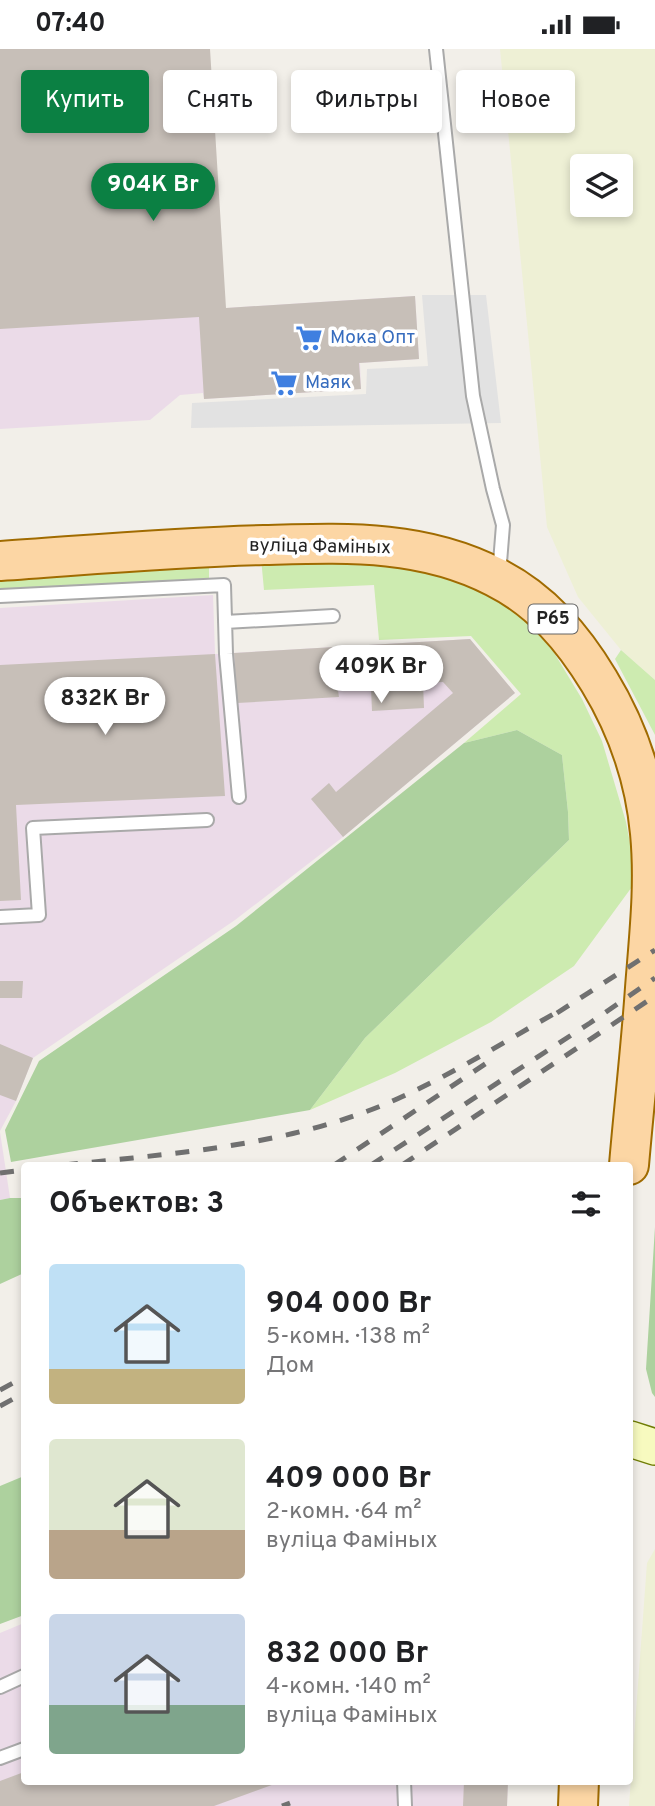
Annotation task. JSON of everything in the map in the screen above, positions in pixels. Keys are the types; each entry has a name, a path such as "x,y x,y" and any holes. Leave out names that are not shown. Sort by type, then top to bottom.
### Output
{"main road":[{"name":"вуліца Фаміных","path":"0,561 223,546 354,543 404,548 478,569 498,578 540,606 567,633 606,692 622,725 644,793 651,843 652,906 629,1162"},
{"path":"578,1806 579,1785"}],"street":[{"path":"633,1440 655,1447"}],"lane":[{"path":"436,49 473,396 503,525 498,578"},
{"path":"0,596 223,585 239,797"},
{"path":"225,622 332,616"},
{"path":"0,917 39,915 33,828 207,820"},
{"path":"0,1687 21,1677"},
{"path":"0,1758 21,1750"},
{"path":"404,1785 405,1806"}],"shaded area":[{"path":"0,49 21,73 21,133 73,133 226,308 415,296 419,359 360,363 361,389 204,399 203,393 180,395 150,420 0,429"},
{"path":"422,295 486,295 501,423 191,428 192,403 366,394 367,369 428,366"},
{"path":"213,595 215,654 470,639 515,693 343,837 235,920 33,1058 16,1101 0,1131 0,608"},
{"path":"0,1132 10,1198 0,1200"},
{"path":"21,1624 21,1785 508,1785 507,1806 0,1806 0,1633"}],"green space":[{"path":"500,49 655,49 655,680 621,650 578,597 547,527 508,133 575,133 575,70 502,70"},
{"path":"261,558 344,558 430,570 483,587 516,609 553,651 582,699 602,741 626,822 637,880 574,966 491,1022 395,1073 310,1110 365,1038 569,840 568,812 562,755 517,730 464,743 521,694 471,636 379,640 374,585 264,590"},
{"path":"209,562 209,581 0,590 0,575"},
{"path":"621,650 655,680 655,735 615,659"},
{"path":"517,730 562,755 569,840 365,1038 310,1110 11,1162 5,1130 39,1061 236,926 464,743"},
{"path":"21,1198 21,1274 0,1284 0,1200"},
{"path":"655,1227 655,1397 646,1369"},
{"path":"21,1477 21,1616 0,1624 0,1486"},
{"path":"655,1549 655,1806 629,1806 631,1785 633,1785 647,1563"}],"building":[{"path":"0,49 210,49 211,70 163,70 163,133 215,133 226,308 415,296 419,359 359,363 361,389 204,399 199,317 0,329"},
{"path":"470,639 515,693 343,837 311,799 329,783 336,792 453,693 443,682 423,683 424,708 372,711 371,688 338,690 339,697 237,703 234,653"},
{"path":"215,654 225,796 16,805 21,900 0,901 0,665"},
{"path":"0,981 23,981 22,998 0,998"},
{"path":"0,1044 33,1058 16,1101 0,1095"},
{"path":"21,1773 21,1785 272,1785 214,1806 0,1806 0,1781"},
{"path":"464,1785 508,1785 507,1806 463,1806"}],"railway":[{"path":"557,1013 655,950"},
{"path":"376,1162 655,978"},
{"path":"406,1162 655,996"},
{"path":"92,1162 233,1145 317,1127 357,1115 440,1078 564,1008"},
{"path":"338,1162 491,1060"},
{"path":"0,1173 21,1170"},
{"path":"0,1390 21,1379"},
{"path":"0,1406 21,1395"},
{"path":"282,1806 290,1803"}],"place":[{"name":"Мока Опт","path":"309,338"},
{"name":"Маяк","path":"284,383"}]}
